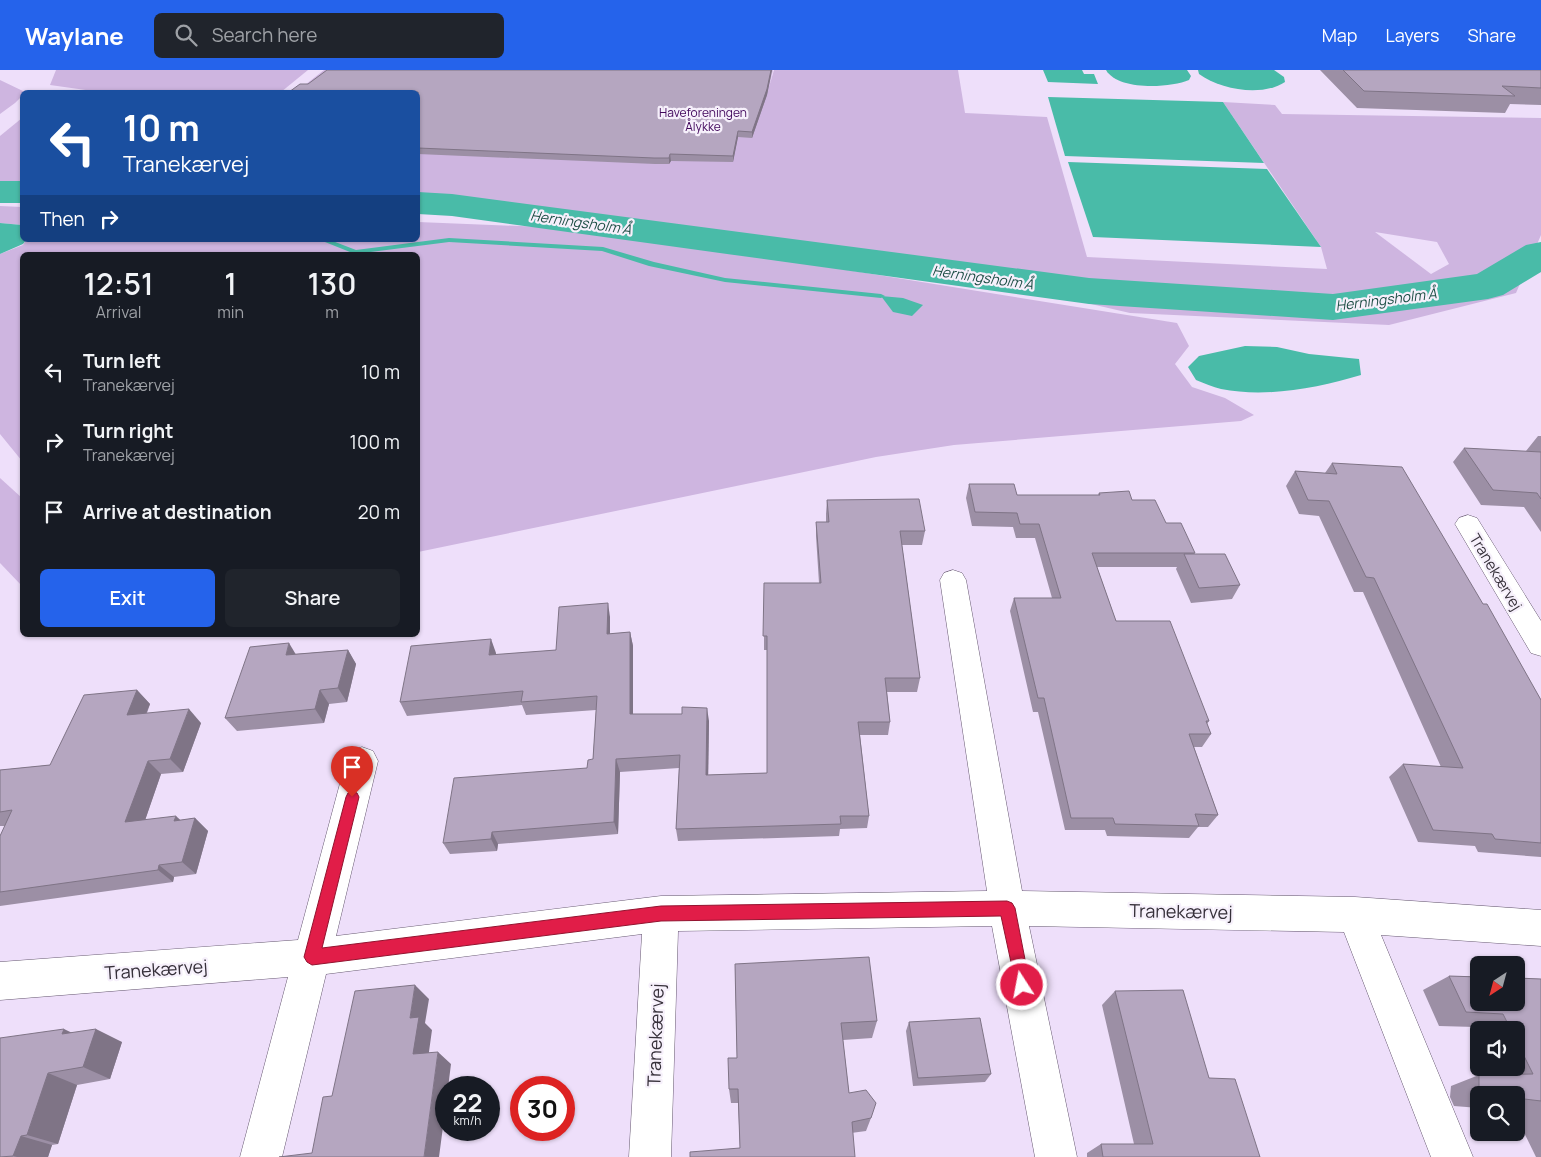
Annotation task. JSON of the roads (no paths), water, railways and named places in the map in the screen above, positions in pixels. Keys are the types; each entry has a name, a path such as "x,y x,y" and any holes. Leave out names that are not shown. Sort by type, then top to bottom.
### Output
{"street":[{"name":"Tranekærvej","path":"1468,524 1541,644"},
{"path":"953,580 1007,908 1056,1157"},
{"path":"261,1157 362,761"},
{"name":"Tranekærvej","path":"0,981 312,957 661,914 1007,908 1355,915 1541,928"},
{"name":"Tranekærvej","path":"650,1157 661,914"},
{"path":"1355,915 1452,1157"}],"waterway":[{"name":"Herningsholm Å","path":"0,192 20,192"},
{"name":"Herningsholm Å","path":"420,203 452,205 1089,291 1333,307 1488,286 1541,254"},
{"path":"355,252 449,240 603,249 652,264 725,280 881,296"},
{"path":"329,242 355,252"}],"park label":[{"name":"Haveforeningen Ålykke","path":"703,119"}]}
